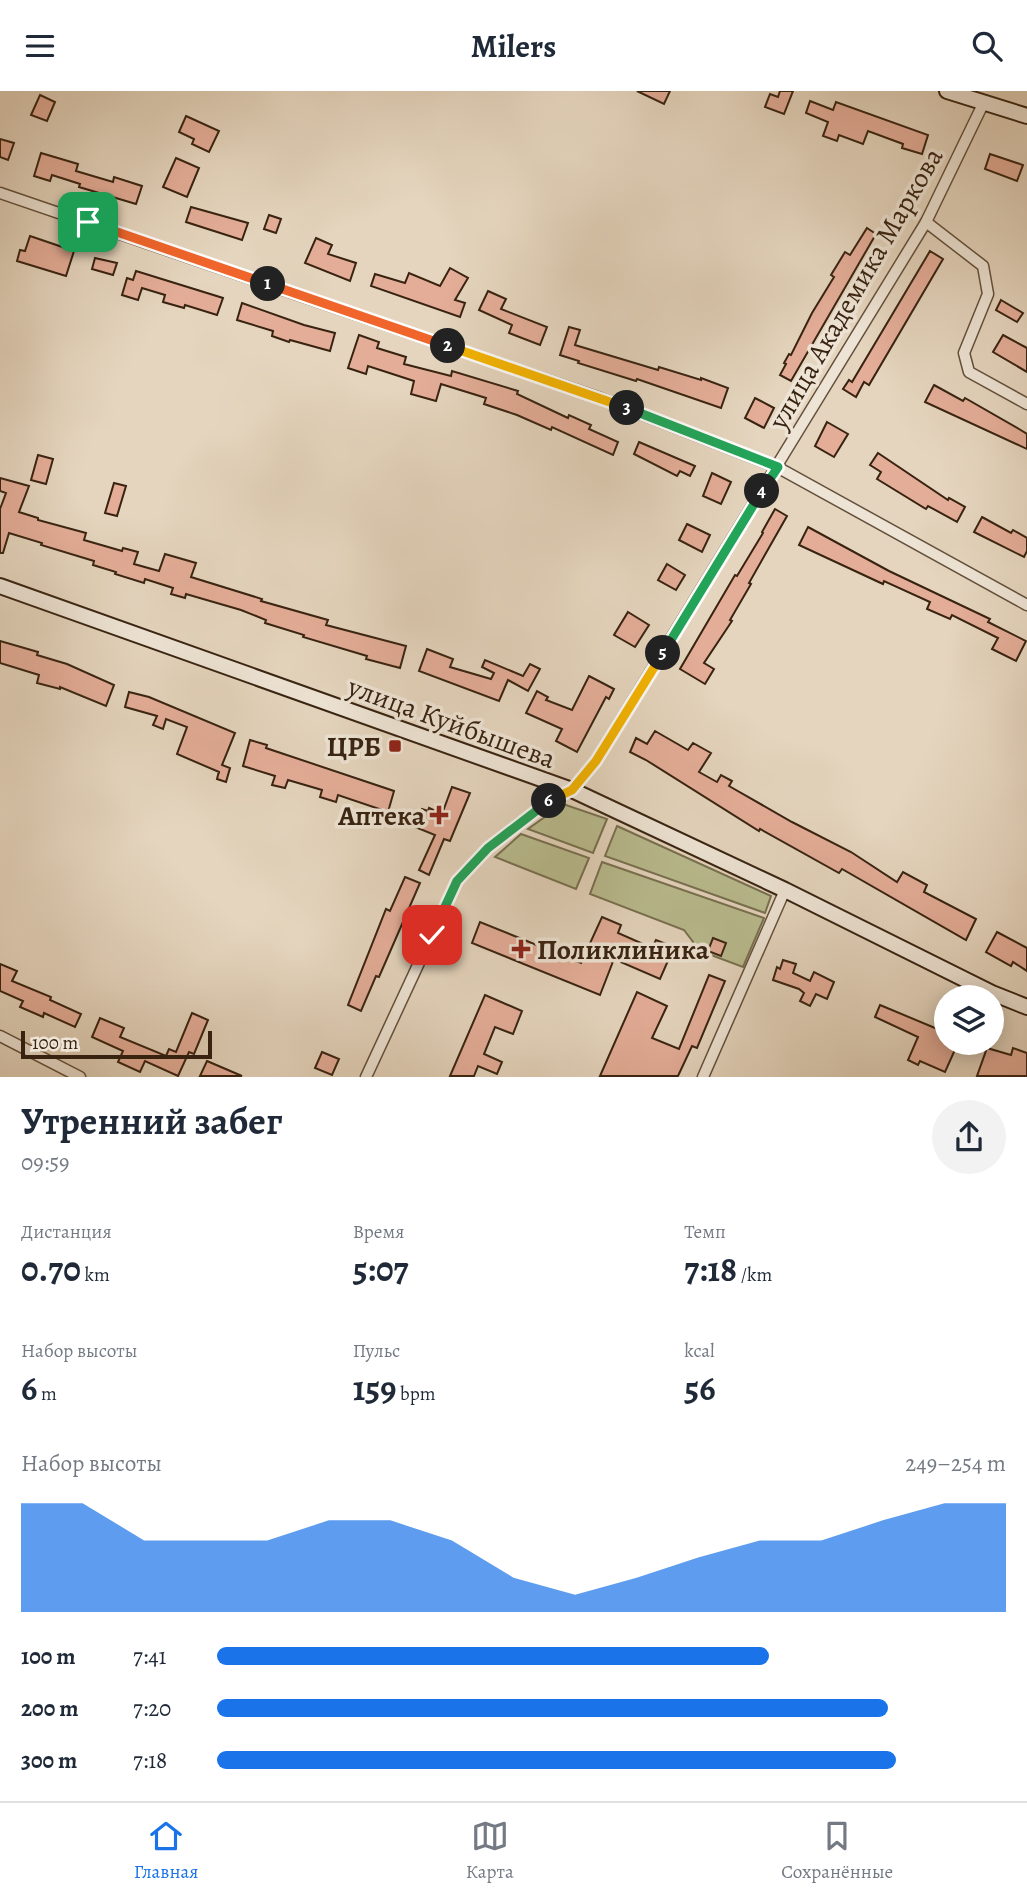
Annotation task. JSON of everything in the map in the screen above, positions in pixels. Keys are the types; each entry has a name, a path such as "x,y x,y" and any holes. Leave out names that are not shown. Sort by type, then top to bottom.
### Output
{"street":[{"path":"947,91 1027,115"},
{"name":"улица Академика Маркова","path":"366,1076 457,881 488,848 555,797 572,790 596,761 926,222 984,102"},
{"path":"0,193 600,398 778,467 1027,605"},
{"path":"926,222 984,267 989,294 964,353 969,372 1027,404"},
{"name":"улица Куйбышева","path":"0,586 572,790 785,890 992,993 1027,1007"},
{"path":"703,1076 785,890"},
{"path":"0,1036 80,1076"}],"green space":[{"path":"563,804 607,819 593,853 528,829"},
{"path":"617,826 771,896 765,913 605,856"},
{"path":"521,834 589,858 576,889 495,857"},
{"path":"602,862 764,918 743,967 700,951 684,930 590,894"}],"building":[{"path":"637,91 670,91 664,104"},
{"path":"780,91 793,91 784,114 765,107 770,94 778,97"},
{"path":"40,95 55,102 47,121 31,115"},
{"path":"810,101 833,110 836,102 928,135 922,154 902,148 903,144 868,131 863,144 839,135 837,141 823,136 828,122 806,113"},
{"path":"186,116 219,131 209,152 192,144 194,139 179,132"},
{"path":"0,139 14,143 8,160 0,157"},
{"path":"41,153 78,164 76,171 113,182 114,177 142,186 136,204 79,187 80,184 52,175 50,181 34,176"},
{"path":"990,154 1023,165 1017,181 985,169"},
{"path":"176,158 199,168 187,197 163,187"},
{"path":"191,207 248,223 242,240 186,222"},
{"path":"269,215 281,219 276,233 264,229"},
{"path":"867,228 876,234 791,381 780,375 786,364 784,363 834,277 831,275 845,252 850,255"},
{"path":"30,236 74,251 66,276 17,261 20,250 25,251"},
{"path":"316,238 332,245 328,254 356,263 350,281 305,263"},
{"path":"930,251 943,259 869,385 864,382 856,397 843,389 849,380 852,382"},
{"path":"95,258 117,263 113,275 92,269"},
{"path":"450,268 468,278 455,300 465,303 460,317 371,286 375,274 405,283 409,273 440,286"},
{"path":"136,271 223,298 217,315 185,305 184,308 163,302 165,295 142,288 138,300 122,295 127,278 133,280"},
{"path":"488,291 506,299 501,309 547,327 540,345 509,333 512,325 479,310"},
{"path":"1001,300 1023,313 1017,322 996,310"},
{"path":"242,303 335,333 330,351 290,340 289,342 272,336 273,331 237,320"},
{"path":"569,327 580,330 575,345 658,370 659,367 701,378 728,388 721,408 560,355"},
{"path":"359,335 379,342 377,348 406,357 404,364 451,376 452,371 518,391 517,394 568,418 569,415 591,425 589,429 618,442 613,455 552,427 551,430 484,404 486,398 441,384 436,401 411,394 414,381 368,366 366,374 348,368"},
{"path":"1003,335 1027,348 1027,372 993,352"},
{"path":"934,385 963,401 965,398 1027,434 1027,449 925,402"},
{"path":"755,398 774,408 764,428 745,418"},
{"path":"827,422 848,434 834,457 815,446"},
{"path":"639,442 695,466 690,476 680,471 677,476 634,454"},
{"path":"878,453 948,500 949,498 965,507 957,522 928,506 926,509 877,479 881,472 870,465"},
{"path":"38,455 53,459 46,484 31,480"},
{"path":"712,473 731,482 721,504 703,496"},
{"path":"0,478 29,486 19,512 86,533 84,540 122,551 123,548 138,552 134,564 159,571 165,554 196,563 191,577 328,620 326,625 406,646 400,668 303,637 304,635 265,623 266,620 241,610 186,594 185,598 171,594 173,588 145,579 144,583 115,574 116,572 93,565 94,561 9,533 3,553 0,553 0,509 6,493 0,491"},
{"path":"114,483 126,486 117,516 105,513"},
{"path":"775,509 787,516 749,583 751,584 730,620 732,621 704,663 714,669 705,684 680,669"},
{"path":"982,517 1011,533 1013,530 1027,538 1024,557 974,532"},
{"path":"687,524 710,535 702,552 679,540"},
{"path":"808,527 889,571 990,619 988,622 1026,641 1016,661 992,649 998,638 952,615 950,619 927,609 930,602 884,581 883,584 799,545"},
{"path":"667,564 685,575 676,590 658,580"},
{"path":"628,612 649,625 635,647 614,635"},
{"path":"0,641 38,652 37,655 67,664 114,685 106,706 60,687 37,683 39,675 0,663"},
{"path":"427,649 453,659 450,667 491,679 494,673 482,667 485,660 523,676 530,664 540,669 528,691 508,680 499,701 419,671"},
{"path":"589,676 614,689 609,699 606,697 577,752 556,741 562,729 526,713 537,691 548,697 546,700 572,710"},
{"path":"129,692 149,697 235,733 222,765 230,768 226,782 217,779 219,772 177,754 187,727 166,719 163,729 153,725 157,716 125,707"},
{"path":"655,731 688,750 693,743 711,753 699,772 717,782 721,775 732,781 729,786 851,852 897,882 903,872 927,885 924,892 976,919 966,940 842,869 839,873 760,829 759,831 630,752 636,738 647,744"},
{"path":"250,740 267,745 266,748 394,791 388,812 338,795 336,802 320,797 322,790 288,780 285,788 272,785 275,776 243,766"},
{"path":"452,787 470,793 450,841 444,839 429,875 419,870 435,835 415,827 422,809 428,811 429,808 442,814"},
{"path":"405,877 420,883 379,977 376,976 361,1011 348,1005 386,909 390,911"},
{"path":"602,917 621,925 618,933 652,948 656,940 674,947 660,979 614,959 600,995 472,943 480,922 581,963"},
{"path":"997,932 1027,948 1027,971 1013,962 1011,966 986,952"},
{"path":"713,938 726,943 721,956 708,951"},
{"path":"783,960 796,964 793,973 810,981 814,972 834,982 827,999 816,994 810,1006 800,1001 804,993 799,989 773,980 777,967 780,969"},
{"path":"0,964 17,971 12,981 51,997 50,1000 81,1014 75,1027 44,1013 43,1017 20,1007 23,1001 0,991"},
{"path":"709,975 725,981 697,1048 692,1046 678,1076 600,1076 637,992 667,1006 652,1038 679,1049"},
{"path":"485,995 522,1011 513,1034 495,1027 484,1054 502,1062 497,1074 478,1066 474,1076 450,1076"},
{"path":"880,1005 934,1028 934,1055 953,1055 945,1072 920,1061 918,1065 908,1060 918,1037 875,1017"},
{"path":"192,1013 208,1020 194,1054 189,1052 178,1076 145,1061 140,1072 118,1062 123,1051 92,1037 100,1018 124,1028 120,1037 166,1056 169,1049 176,1052"},
{"path":"1013,1048 1027,1053 1027,1076 977,1076 984,1055 1011,1055"},
{"path":"322,1052 339,1059 332,1075 315,1068"},
{"path":"207,1061 242,1076 200,1076"}],"place":[{"name":"ЦРБ","path":"395,746"},
{"name":"Аптека","path":"439,815"},
{"name":"Поликлиника","path":"521,949"}],"route":[{"path":"88,222 600,398 778,467 596,761 572,790 555,797 488,848 457,881 432,935"}]}
